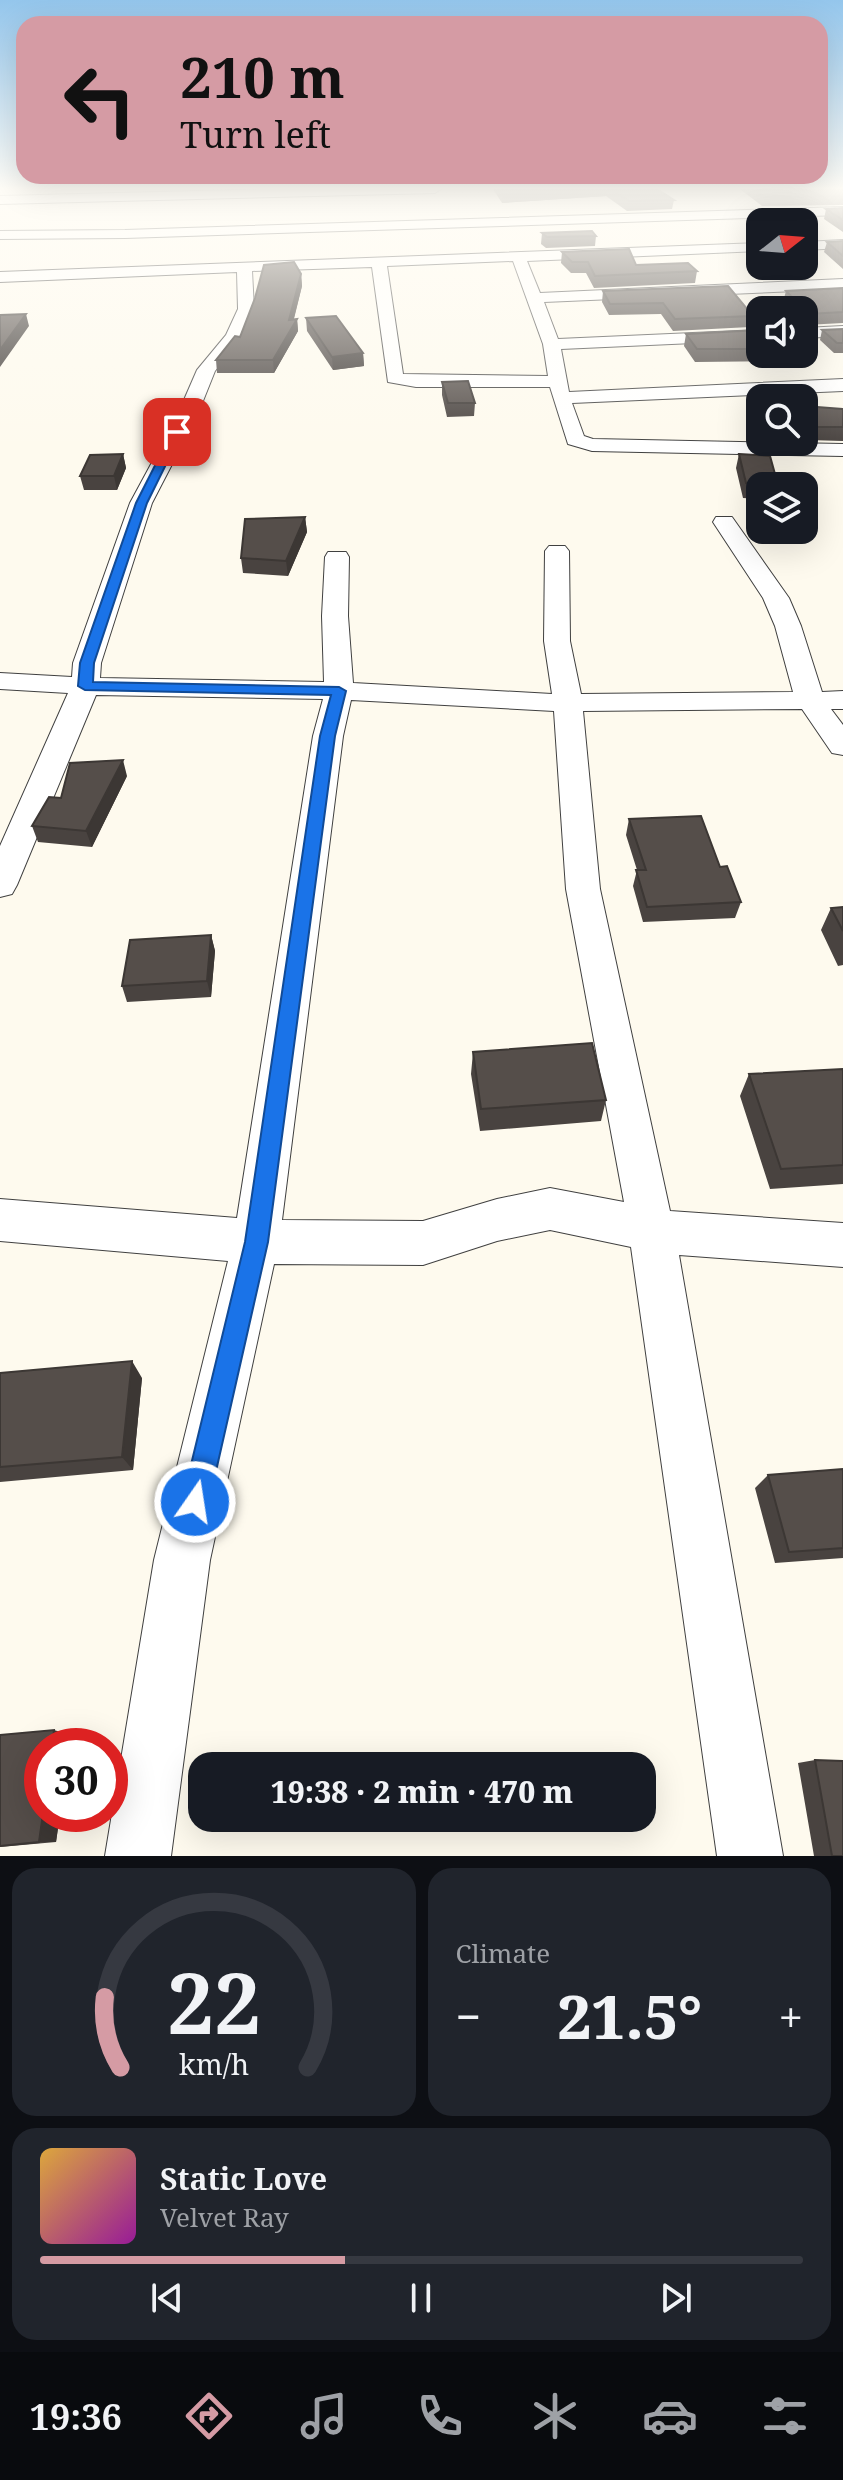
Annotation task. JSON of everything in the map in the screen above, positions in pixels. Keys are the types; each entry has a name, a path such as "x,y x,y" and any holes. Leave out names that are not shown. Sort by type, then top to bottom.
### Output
{"street":[{"path":"0,277 38,276"},
{"path":"0,885 85,686 87,663 141,503 187,416 206,370 234,337 246,309 244,276"},
{"path":"381,276 394,378 560,390 843,385"},
{"path":"525,276 552,344 560,390 575,440 592,445 843,450"},
{"path":"533,298 820,279 843,284"},
{"path":"820,279 843,304"},
{"path":"818,332 843,331"},
{"path":"552,344 746,336"},
{"path":"724,522 776,598 788,626 810,700 843,746"},
{"path":"557,551 557,641 568,703 583,889 652,1231 750,1856"},
{"path":"138,1856 182,1560 256,1242 328,736 339,691 335,616 337,557"},
{"path":"0,681 85,686 339,691 568,703 843,700"},
{"path":"0,1220 256,1242 423,1243 497,1220 550,1209 652,1231 843,1245"}],"building":[{"path":"261,276 301,276 289,320 297,319 273,360 216,360 235,336 240,337"},
{"path":"728,286 746,308 746,316 675,319 663,303 610,304 603,291"},
{"path":"843,288 843,312 818,313 818,296 791,296 786,291"},
{"path":"26,314 0,350 0,315"},
{"path":"336,316 363,353 332,357 306,318"},
{"path":"843,329 843,343 837,343 822,330"},
{"path":"746,331 746,349 697,349 686,334"},
{"path":"468,381 475,403 448,403 442,382"},
{"path":"818,407 843,409 843,427 818,427"},
{"path":"123,454 114,476 80,476 90,455"},
{"path":"739,454 770,456 774,472 746,472 746,483"},
{"path":"305,517 286,561 241,558 245,519"},
{"path":"123,760 86,831 32,826 49,797 61,798 70,763"},
{"path":"701,816 720,867 727,866 741,902 647,907 636,870 646,870 629,819"},
{"path":"843,907 843,931 831,908"},
{"path":"211,935 207,981 122,986 130,940"},
{"path":"592,1043 606,1100 481,1109 473,1052"},
{"path":"843,1069 843,1165 781,1169 749,1074"},
{"path":"132,1361 122,1457 0,1467 0,1373"},
{"path":"843,1469 843,1548 789,1552 768,1475"},
{"path":"24,1733 24,1832 40,1832 39,1842 0,1846 0,1735"},
{"path":"815,1760 843,1761 843,1856 832,1856"}],"route":[{"path":"177,432 141,503 87,663 85,686 339,691 328,736 256,1242 195,1502"}]}
